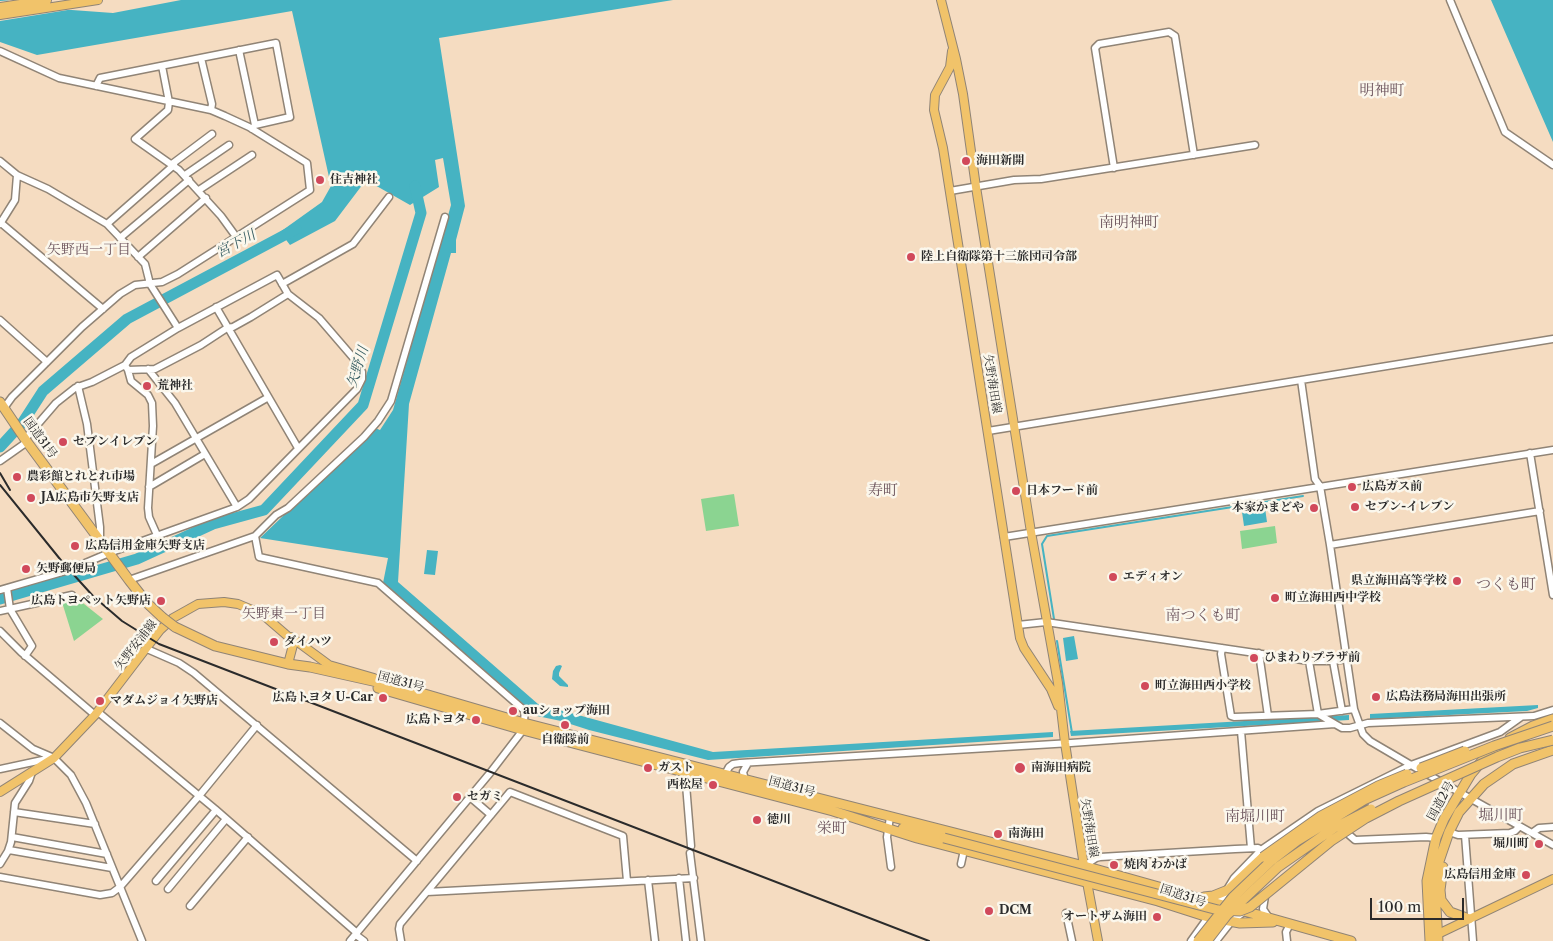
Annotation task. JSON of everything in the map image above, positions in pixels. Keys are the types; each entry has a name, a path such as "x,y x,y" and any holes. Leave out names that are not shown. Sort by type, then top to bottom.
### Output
{"highway":[{"name":"国道31号","path":"2,405 25,439 147,603 175,627 215,646 288,664 308,672 406,695 685,772 745,780 889,823 964,850 1158,901 1208,917 1240,923 1273,922 1290,924"},
{"name":"国道31号","path":"288,664 310,666 404,688 523,727 723,778 833,811 1084,866 1351,941"},
{"name":"国道2号","path":"1432,939 1427,881 1436,838 1444,819 1470,774 1488,754 1510,738 1533,726 1551,723"},
{"path":"1174,892 1203,897 1213,896 1228,890 1262,854 1321,816 1378,786 1477,747 1551,723"},
{"path":"1198,941 1233,897 1271,861 1297,841 1364,800 1551,723"},
{"path":"889,823 1218,910 1240,911 1250,907 1301,864 1366,818 1455,775 1520,748 1553,740"},
{"name":"国道2号","path":"1432,939 1435,881 1441,852 1459,812 1484,784 1513,764 1553,750"},
{"path":"1206,941 1227,915 1252,890 1278,867 1314,841 1334,828 1380,804 1411,790 1455,775"},
{"path":"1441,852 1443,865 1440,890 1441,900 1450,912 1470,919"}],"main road":[{"path":"0,7 47,0"},
{"path":"0,15 98,0"},
{"name":"矢野海田線","path":"941,0 963,94 1014,427 1046,622 1058,682 1064,742 1098,941"},
{"name":"矢野海田線","path":"952,47 950,67 936,91 934,105 950,191 1018,625 1024,648 1051,689 1061,718"},
{"name":"矢野安浦線","path":"0,792 54,758 96,714 160,630 172,618 198,604 224,602 238,604 262,614 291,640 293,645 288,664"},
{"path":"283,632 329,665 404,688"},
{"path":"1432,939 1553,879"}],"street":[{"path":"1450,0 1505,132 1553,165"},
{"path":"1114,168 1095,48 1099,44 1169,32 1175,36 1194,155"},
{"path":"96,86 100,78 276,43 290,117 254,127"},
{"path":"239,50 254,127"},
{"path":"0,51 59,78 211,110 254,127 307,163 310,190 178,274 162,282 135,285 120,294 2,405"},
{"path":"202,58 212,104 211,110"},
{"path":"162,66 169,102 168,110 134,139 173,165 187,178 206,198 236,238"},
{"path":"107,224 173,165 212,134"},
{"path":"120,238 187,178 229,145"},
{"path":"950,191 1014,180 1042,179 1255,145"},
{"path":"199,190 252,155"},
{"path":"0,161 17,175 48,189 107,224 145,264 150,284 178,328"},
{"path":"17,175 15,200 0,224 103,309"},
{"path":"282,284 352,244 389,197"},
{"path":"138,257 206,198"},
{"path":"127,578 255,536 364,437 378,421 391,401 445,217"},
{"path":"25,656 32,646 10,609 3,589 69,570 157,535 237,507 249,499 357,389 362,379 362,372 356,361 319,318 288,294 277,275 178,328 130,357 126,368 130,380 148,395 152,403 153,426 149,516 157,535"},
{"path":"0,461 25,439 56,403 78,386 126,368 155,369 227,328 233,327 251,317 288,294"},
{"path":"216,307 267,398 298,448"},
{"path":"0,320 46,362"},
{"path":"988,431 1553,339"},
{"path":"148,369 175,403 237,507"},
{"path":"1300,380 1316,479 1320,486 1330,545 1354,709 1363,734 1370,741 1411,765 1553,845"},
{"path":"78,386 87,424 100,540"},
{"path":"151,464 267,398"},
{"path":"1004,536 1553,450"},
{"path":"150,487 205,454"},
{"path":"1530,454 1553,595"},
{"path":"1330,545 1540,511"},
{"path":"255,536 258,557 378,583 525,711 523,727 470,797 350,941"},
{"path":"0,611 72,595"},
{"path":"1018,625 1046,622 1309,661 1347,659"},
{"path":"0,631 25,656 248,837 364,941"},
{"path":"1222,648 1221,654 1231,716 1234,718 1320,715 1354,709"},
{"path":"147,649 179,663 194,673 417,861"},
{"path":"1259,653 1268,716"},
{"path":"1309,661 1320,715 1342,728 1350,728 1368,723 1534,716 1553,710"},
{"path":"1334,661 1342,711"},
{"path":"1290,716 1291,726"},
{"path":"1084,866 1100,857 1251,848 1258,848 1262,854 1318,810 1411,765 1500,732 1521,717"},
{"path":"0,723 33,749 54,758 71,775 95,824 142,941"},
{"path":"723,778 729,767 734,764 1334,723"},
{"path":"0,877 100,895 112,893 120,887 199,796 257,725"},
{"path":"1241,730 1251,848"},
{"path":"0,769 54,758"},
{"path":"745,780 743,772 748,763"},
{"path":"0,864 9,850 14,812 19,795 29,781 32,772"},
{"path":"685,772 701,941"},
{"path":"1216,941 1231,922 1309,860 1347,833 1442,783"},
{"path":"401,941 398,929 400,924 510,792 623,836 627,881"},
{"path":"470,797 491,815"},
{"path":"156,881 216,810"},
{"path":"14,812 95,824"},
{"path":"168,888 226,819"},
{"path":"889,823 891,867"},
{"path":"1449,832 1458,835 1510,833 1519,827"},
{"path":"1532,834 1539,828 1553,827"},
{"path":"1347,833 1354,840 1436,838"},
{"path":"1466,835 1470,919 1473,941"},
{"path":"12,837 107,854"},
{"path":"190,906 248,837"},
{"path":"9,850 112,868"},
{"path":"961,864 964,850"},
{"path":"680,878 686,941"},
{"path":"426,892 694,878"},
{"path":"648,880 655,941"},
{"path":"1191,941 1228,890"},
{"path":"1265,895 1263,909 1269,918"},
{"path":"1066,913 1072,941"},
{"path":"1287,941 1286,932 1290,924"}],"green space":[{"path":"734,494 739,526 706,531 701,499"},
{"path":"1275,526 1277,543 1242,549 1240,531"},
{"path":"74,596 103,619 74,641 61,599"}],"water":[{"path":"0,0 8,0 17,6 113,13 181,0 673,0 439,38 465,206 456,240 456,253 451,253 409,404 398,582 538,704 713,752 1053,732 1053,737 708,760 537,716 383,583 388,558 260,538 375,428 380,430 393,410 451,205 443,158 435,160 439,187 410,205 366,180 335,221 290,245 280,232 322,202 331,186 292,11 37,55 0,42"},
{"path":"1491,0 1553,0 1553,142"},
{"path":"1265,508 1267,522 1244,526 1242,512"},
{"path":"427,550 438,551 435,575 424,574"},
{"path":"1074,636 1078,659 1066,661 1063,638"},
{"path":"556,666 562,666 559,676 568,687 560,686 552,679 553,671"},
{"path":"1538,705 1538,708 1527,711 1370,719 1370,714"},
{"path":"1349,715 1349,720 1071,736 1070,731"}],"pier":[{"path":"13,0 18,3 80,8 0,21 0,1"}],"waterway":[{"name":"矢野川","path":"0,599 137,559 213,524 264,510 363,405 421,213 415,186"},
{"name":"宮下川","path":"0,447 23,422 43,391 127,319 296,229"},
{"path":"1054,619 1042,544 1047,536 1303,496"},
{"path":"1057,641 1072,733"}],"railway":[{"path":"0,473 10,490"},
{"path":"0,485 64,564 93,596 122,621 159,644 929,941"}],"place":[{"name":"海田新開","path":"966,161"},
{"name":"住吉神社","path":"320,180"},
{"name":"陸上自衛隊第十三旅団司令部","path":"911,257"},
{"name":"荒神社","path":"147,386"},
{"name":"セブンイレブン","path":"63,442"},
{"name":"農彩館とれとれ市場","path":"17,477"},
{"name":"広島ガス前","path":"1352,487"},
{"name":"日本フード前","path":"1016,491"},
{"name":"JA広島市矢野支店","path":"31,498"},
{"name":"セブン-イレブン","path":"1355,507"},
{"name":"本家かまどや","path":"1314,508"},
{"name":"広島信用金庫矢野支店","path":"75,546"},
{"name":"矢野郵便局","path":"26,569"},
{"name":"エディオン","path":"1113,577"},
{"name":"県立海田高等学校","path":"1457,581"},
{"name":"町立海田西中学校","path":"1275,598"},
{"name":"広島トヨペット矢野店","path":"161,601"},
{"name":"ダイハツ","path":"274,642"},
{"name":"ひまわりプラザ前","path":"1254,658"},
{"name":"町立海田西小学校","path":"1145,686"},
{"name":"広島法務局海田出張所","path":"1376,697"},
{"name":"広島トヨタ U-Car","path":"383,698"},
{"name":"マダムジョイ矢野店","path":"100,701"},
{"name":"auショップ海田","path":"513,711"},
{"name":"広島トヨタ","path":"476,720"},
{"name":"自衛隊前","path":"565,725"},
{"name":"ガスト","path":"648,768"},
{"name":"南海田病院","path":"1020,768"},
{"name":"西松屋","path":"713,785"},
{"name":"セガミ","path":"457,797"},
{"name":"徳川","path":"757,820"},
{"name":"南海田","path":"998,834"},
{"name":"堀川町","path":"1539,844"},
{"name":"焼肉 わかば","path":"1114,865"},
{"name":"広島信用金庫","path":"1526,875"},
{"name":"DCM","path":"989,911"},
{"name":"オートザム海田","path":"1157,917"}],"district":[{"name":"明神町","path":"1382,91"},
{"name":"南明神町","path":"1129,223"},
{"name":"矢野西一丁目","path":"89,250"},
{"name":"寿町","path":"883,491"},
{"name":"つくも町","path":"1506,585"},
{"name":"矢野東一丁目","path":"284,614"},
{"name":"南つくも町","path":"1203,616"},
{"name":"堀川町","path":"1501,816"},
{"name":"南堀川町","path":"1255,817"},
{"name":"栄町","path":"832,829"}]}
